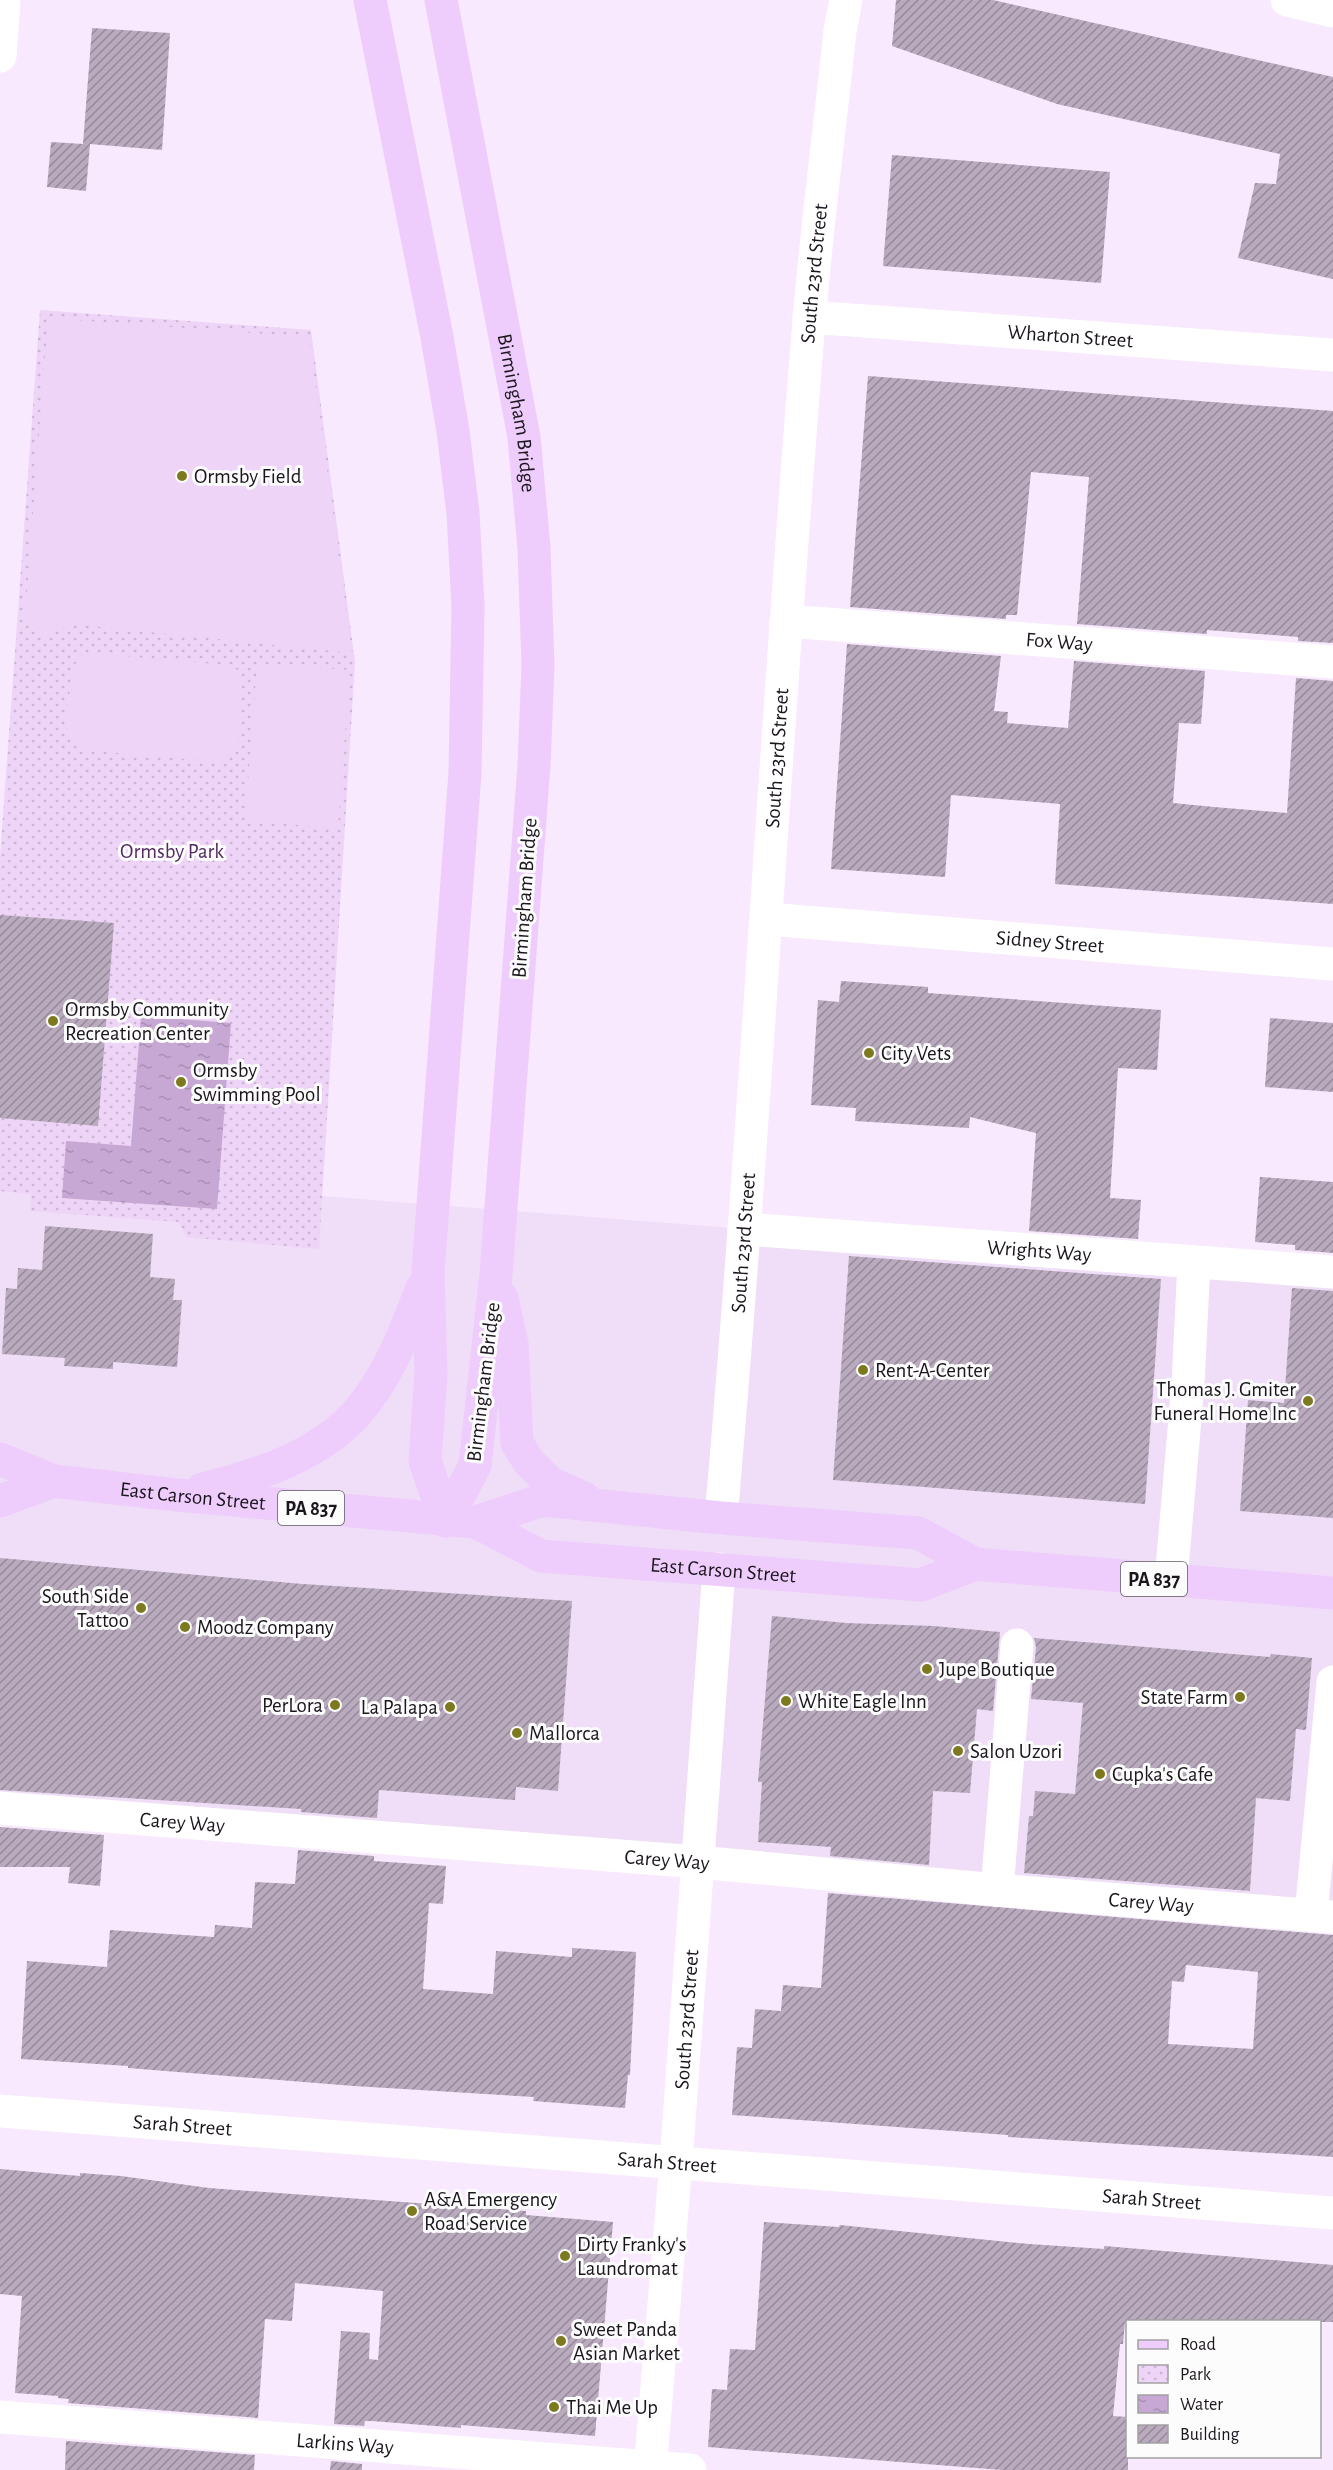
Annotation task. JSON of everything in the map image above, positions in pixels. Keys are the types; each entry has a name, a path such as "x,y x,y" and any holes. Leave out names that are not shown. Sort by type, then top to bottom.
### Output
{"main road":[{"path":"370,0 434,325 453,431 463,513 467,582 468,689 464,784 428,1272 431,1374 425,1461 461,1521"},
{"name":"Birmingham Bridge","path":"441,0 524,437 534,548 538,666 533,777 496,1274 475,1465 461,1521"},
{"path":"177,1495 262,1472 327,1438 356,1414 377,1386 401,1344 428,1272"},
{"path":"496,1274 512,1344 517,1443 529,1462 550,1483 605,1508"},
{"name":"East Carson Street","path":"0,1459 54,1480 177,1495 461,1521 541,1556 921,1586 975,1564"},
{"name":"East Carson Street","path":"0,1501 54,1480"},
{"name":"East Carson Street","path":"461,1521 543,1500 605,1508 918,1533 975,1564 1333,1593"}],"street":[{"path":"0,56 4,0"},
{"name":"South 23rd Street","path":"721,1518 767,919 809,317 840,31 846,0"},
{"path":"1287,0 1333,10"},
{"name":"Wharton Street","path":"809,317 1333,355"},
{"name":"Fox Way","path":"786,621 1333,662"},
{"name":"Sidney Street","path":"767,919 1333,964"},
{"name":"Wrights Way","path":"744,1229 1333,1272"},
{"path":"1171,1580 1188,1384 1194,1262"},
{"name":"South 23rd Street","path":"650,2469 676,2162 719,1569"},
{"path":"997,1890 1017,1645"},
{"path":"1322,1916 1333,1682"},
{"name":"Carey Way","path":"0,1808 698,1862 997,1890 1322,1916"},
{"name":"Sarah Street","path":"0,2111 1333,2212"},
{"name":"Larkins Way","path":"0,2417 650,2469 690,2470"}],"shaded area":[{"path":"0,1171 911,1242 1333,1270 1333,1909 0,1808"}],"green space":[{"name":"Ormsby Park","path":"40,310 311,330 355,662 319,1249 186,1237 179,1222 30,1211 31,1194 0,1191 0,856"},
{"name":"Ormsby Field","path":"48,318 309,337 352,653 71,624 46,636 25,616"},
{"path":"90,653 226,665 238,670 242,683 238,746 231,756 220,762 83,750 77,747 68,735 67,713 70,687 78,657"},
{"path":"257,664 350,670 338,828 245,821"}],"water":[{"name":"Ormsby Swimming Pool","path":"141,1016 231,1023 217,1209 62,1198 66,1141 131,1146"}],"building":[{"path":"896,0 993,0 1333,77 1333,279 1238,258 1255,183 1276,184 1280,154 1057,104 892,46"},
{"path":"92,28 170,33 162,150 90,144 86,191 47,187 51,142 83,144"},
{"path":"892,155 1110,172 1101,283 883,266"},
{"path":"868,376 1333,411 1333,643 1298,641 1298,637 1207,630 1207,634 1077,624 1089,477 1031,472 1017,615 1006,615 1006,619 850,607"},
{"path":"847,644 1001,656 994,711 1008,712 1007,723 1068,728 1074,661 1205,671 1201,724 1179,723 1173,803 1287,813 1296,678 1333,681 1333,904 1055,884 1060,804 951,795 945,877 831,869"},
{"name":"Ormsby Community Recreation Center","path":"0,915 114,923 98,1126 0,1118"},
{"path":"841,981 928,987 928,993 1161,1010 1157,1070 1118,1068 1110,1198 1141,1200 1138,1239 1029,1231 1036,1133 970,1117 969,1128 855,1121 856,1108 811,1105 818,1000 839,1002"},
{"path":"1270,1018 1333,1023 1333,1092 1265,1087"},
{"path":"1260,1177 1333,1182 1333,1253 1295,1250 1295,1245 1255,1242"},
{"path":"45,1226 153,1234 150,1277 175,1279 173,1300 182,1300 177,1367 113,1362 113,1369 64,1366 65,1358 2,1354 6,1288 17,1289 18,1268 42,1270"},
{"path":"849,1256 1161,1279 1145,1504 833,1480"},
{"name":"Thomas J. Gmiter Funeral Home Inc","path":"1292,1288 1333,1291 1333,1518 1240,1511 1248,1400 1284,1403"},
{"path":"0,1558 303,1584 572,1601 558,1791 516,1787 515,1800 379,1790 377,1818 301,1812 301,1809 0,1790"},
{"path":"772,1616 846,1623 933,1626 1000,1632 993,1711 977,1709 970,1793 933,1791 929,1865 830,1856 831,1847 758,1842 762,1782 758,1782"},
{"path":"1034,1638 1270,1657 1271,1654 1312,1658 1306,1730 1296,1729 1290,1801 1256,1798 1250,1891 1024,1873 1029,1816 1033,1816 1035,1791 1075,1794 1083,1703 1031,1699 1036,1647"},
{"path":"0,1827 104,1835 100,1886 68,1883 70,1867 0,1867"},
{"path":"298,1850 374,1856 374,1861 446,1866 443,1904 429,1903 423,1989 493,1994 496,1951 572,1957 572,1948 636,1952 630,2075 628,2075 625,2108 533,2101 534,2097 354,2086 21,2059 27,1961 107,1967 110,1930 214,1937 215,1925 252,1928 255,1882 295,1884"},
{"path":"828,1893 1333,1935 1333,2157 1008,2137 1008,2135 732,2115 737,2047 752,2048 755,2009 781,2011 783,1985 821,1988","holes":["1186,1965 1258,1972 1253,2049 1168,2044 1172,1981 1184,1982"]},
{"path":"0,2169 80,2176 80,2173 121,2176 209,2188 526,2211 526,2215 613,2222 595,2436 461,2425 461,2428 372,2421 365,2421 364,2426 334,2424 341,2331 370,2333 369,2359 378,2360 383,2291 295,2283 292,2321 265,2319 258,2418 68,2403 69,2399 58,2398 58,2396 15,2393 22,2296 0,2294"},
{"path":"764,2222 839,2227 840,2225 1029,2244 1104,2249 1104,2246 1333,2265 1333,2322 1321,2322 1321,2320 1126,2320 1123,2344 1120,2344 1113,2416 1126,2417 1128,2470 1002,2470 708,2447 712,2389 727,2390 730,2349 755,2350"},
{"path":"66,2441 255,2455 254,2470 65,2470"},
{"path":"331,2461 362,2464 362,2470 330,2470"}],"place":[{"name":"Ormsby Field","path":"182,476"},
{"name":"Ormsby Community Recreation Center","path":"53,1021"},
{"name":"City Vets","path":"869,1053"},
{"name":"Ormsby Swimming Pool","path":"181,1082"},
{"name":"Rent-A-Center","path":"863,1370"},
{"name":"Thomas J. Gmiter Funeral Home Inc","path":"1308,1401"},
{"name":"South Side Tattoo","path":"141,1608"},
{"name":"Moodz Company","path":"185,1627"},
{"name":"Jupe Boutique","path":"927,1669"},
{"name":"State Farm","path":"1240,1697"},
{"name":"White Eagle Inn","path":"786,1701"},
{"name":"PerLora","path":"335,1705"},
{"name":"La Palapa","path":"450,1707"},
{"name":"Mallorca","path":"517,1733"},
{"name":"Salon Uzori","path":"958,1751"},
{"name":"Cupka's Cafe","path":"1100,1774"},
{"name":"A&A Emergency Road Service","path":"412,2211"},
{"name":"Dirty Franky's Laundromat","path":"565,2256"},
{"name":"Sweet Panda Asian Market","path":"561,2341"},
{"name":"Thai Me Up","path":"554,2407"}]}
